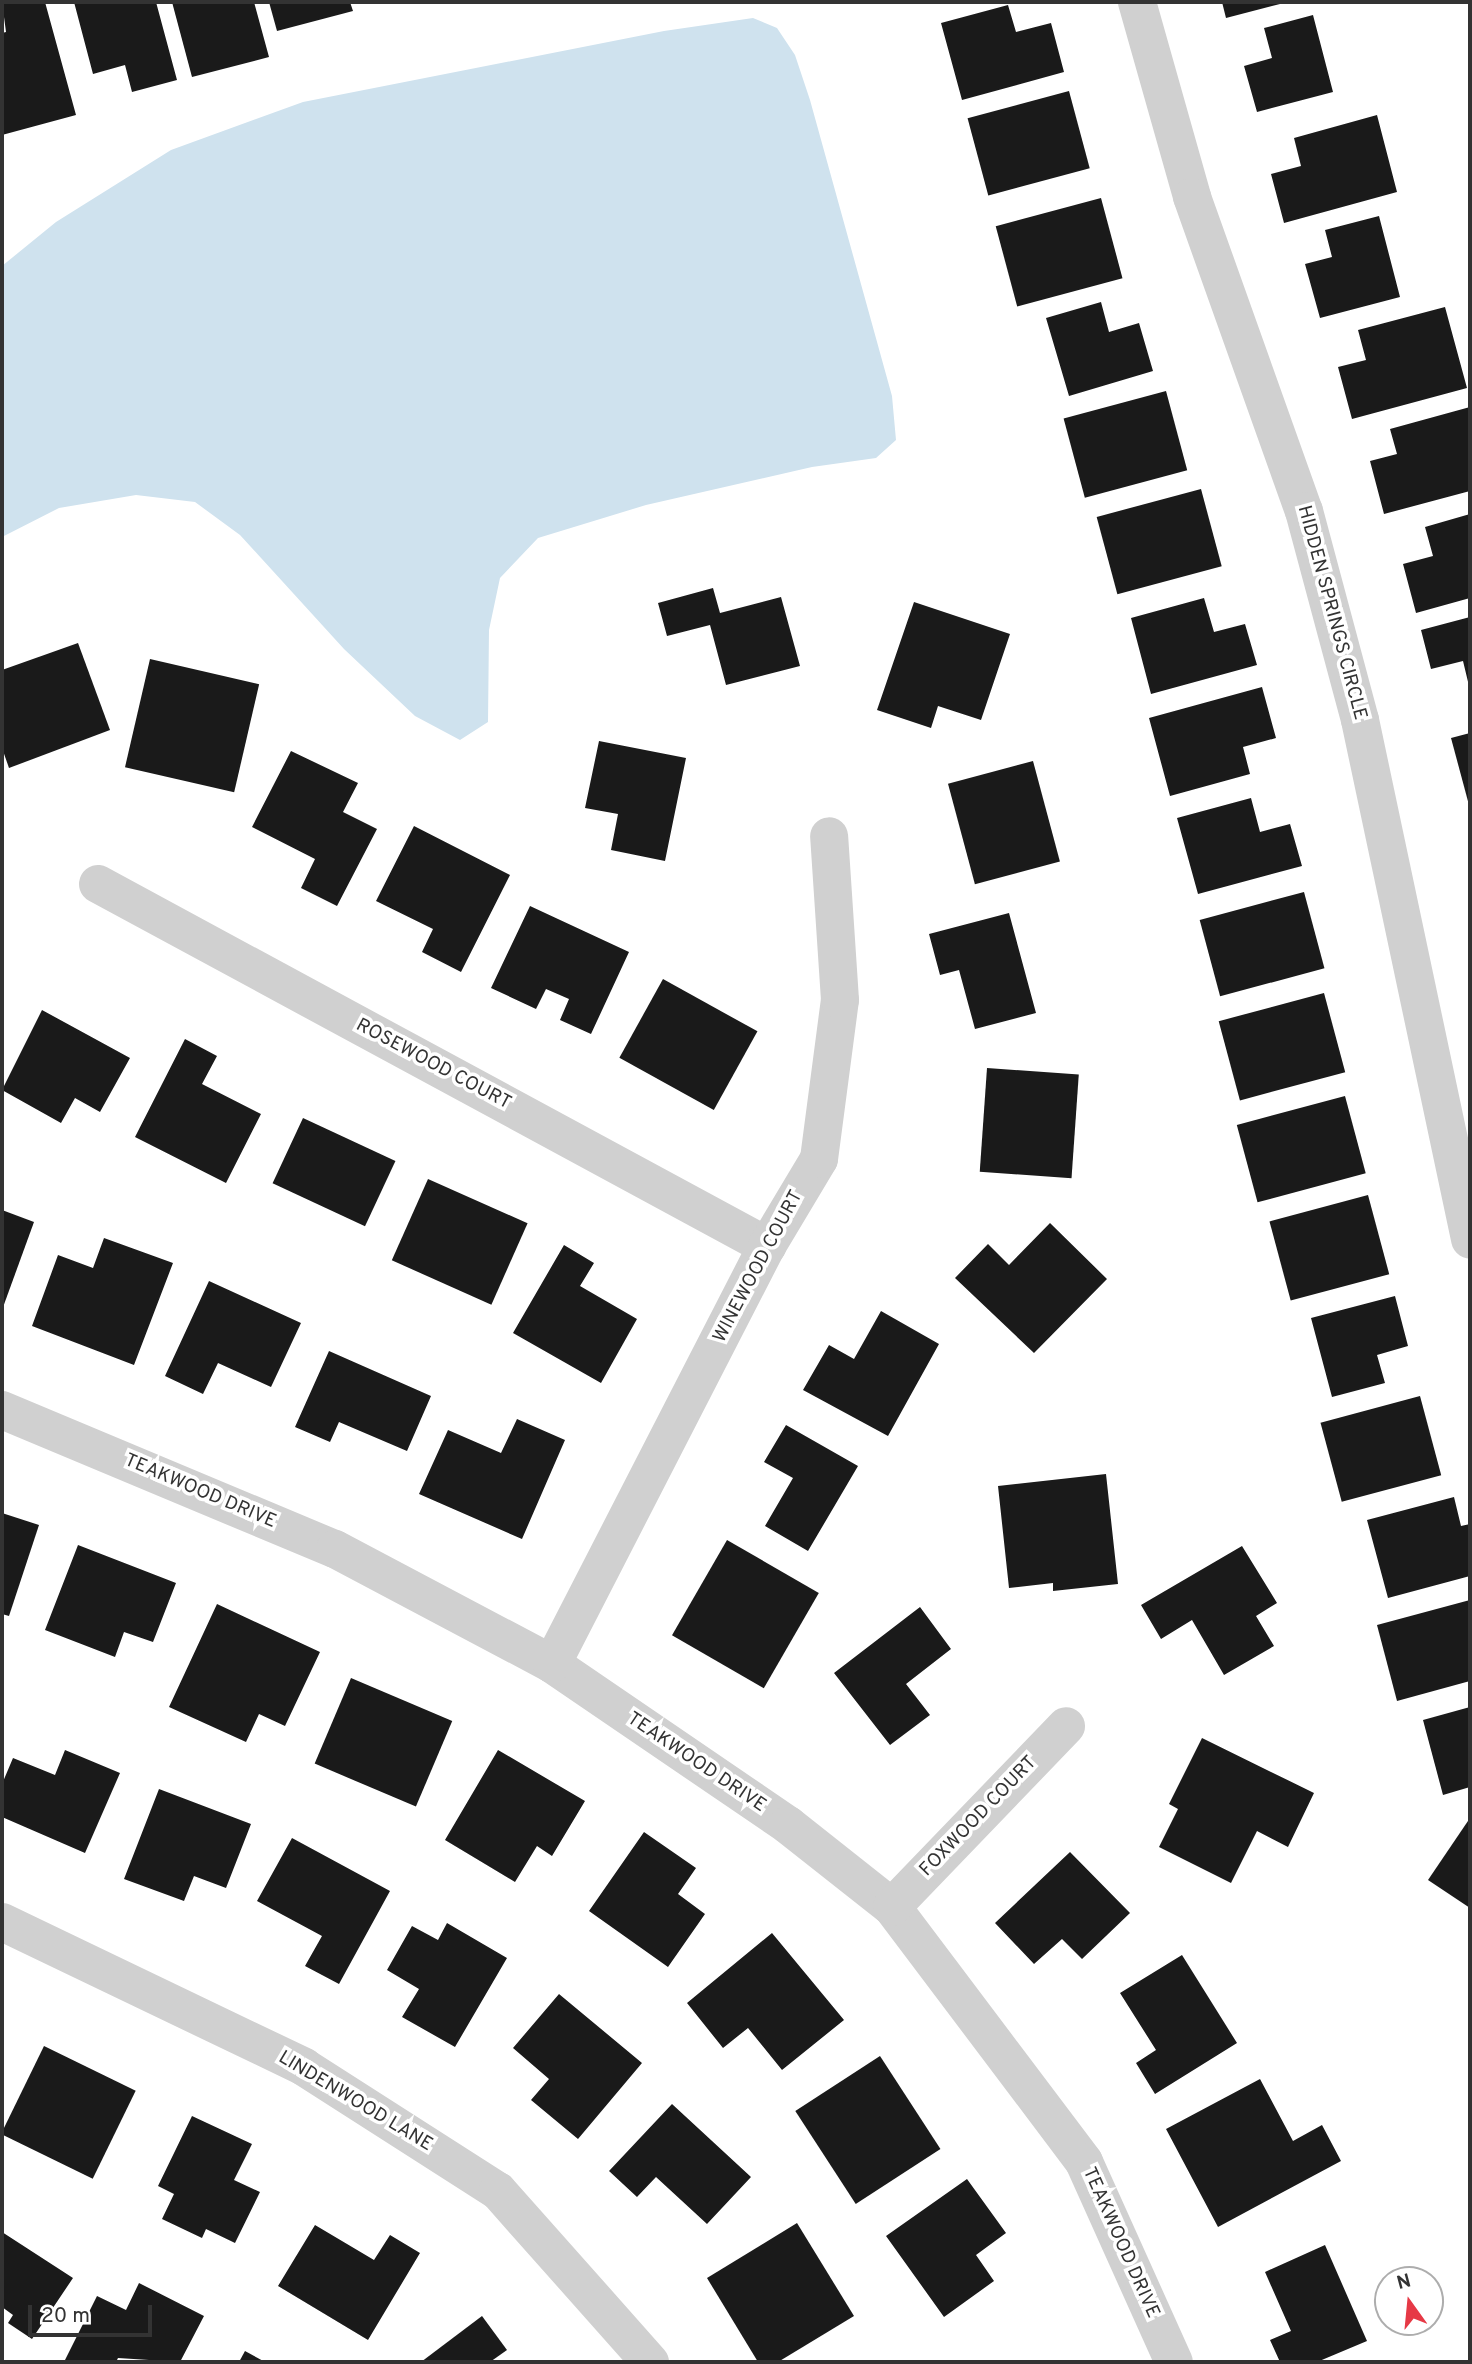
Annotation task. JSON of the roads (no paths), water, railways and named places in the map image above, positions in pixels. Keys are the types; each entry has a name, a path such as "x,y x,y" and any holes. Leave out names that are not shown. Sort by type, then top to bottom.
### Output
{"street":[{"name":"HIDDEN SPRINGS CIRCLE","path":"1137,2 1192,197 1304,511 1360,720 1470,1239"},
{"name":"WINEWOOD COURT","path":"552,1664 767,1246 819,1158 840,1000 829,836"},
{"name":"ROSEWOOD COURT","path":"98,884 767,1246"},
{"name":"TEAKWOOD DRIVE","path":"2,1410 335,1549 552,1664 788,1825 892,1907 1084,2162 1172,2362"},
{"name":"FOXWOOD COURT","path":"892,1907 1066,1726"},
{"name":"LINDENWOOD LANE","path":"2,1922 304,2067 498,2191 650,2362"}],"water":[{"path":"753,18 777,28 795,55 810,100 892,396 896,440 876,458 812,467 646,505 538,538 500,578 489,630 488,722 460,740 415,716 344,649 240,535 195,502 136,495 59,508 2,537 2,266 56,222 171,150 303,102 664,31"}]}
